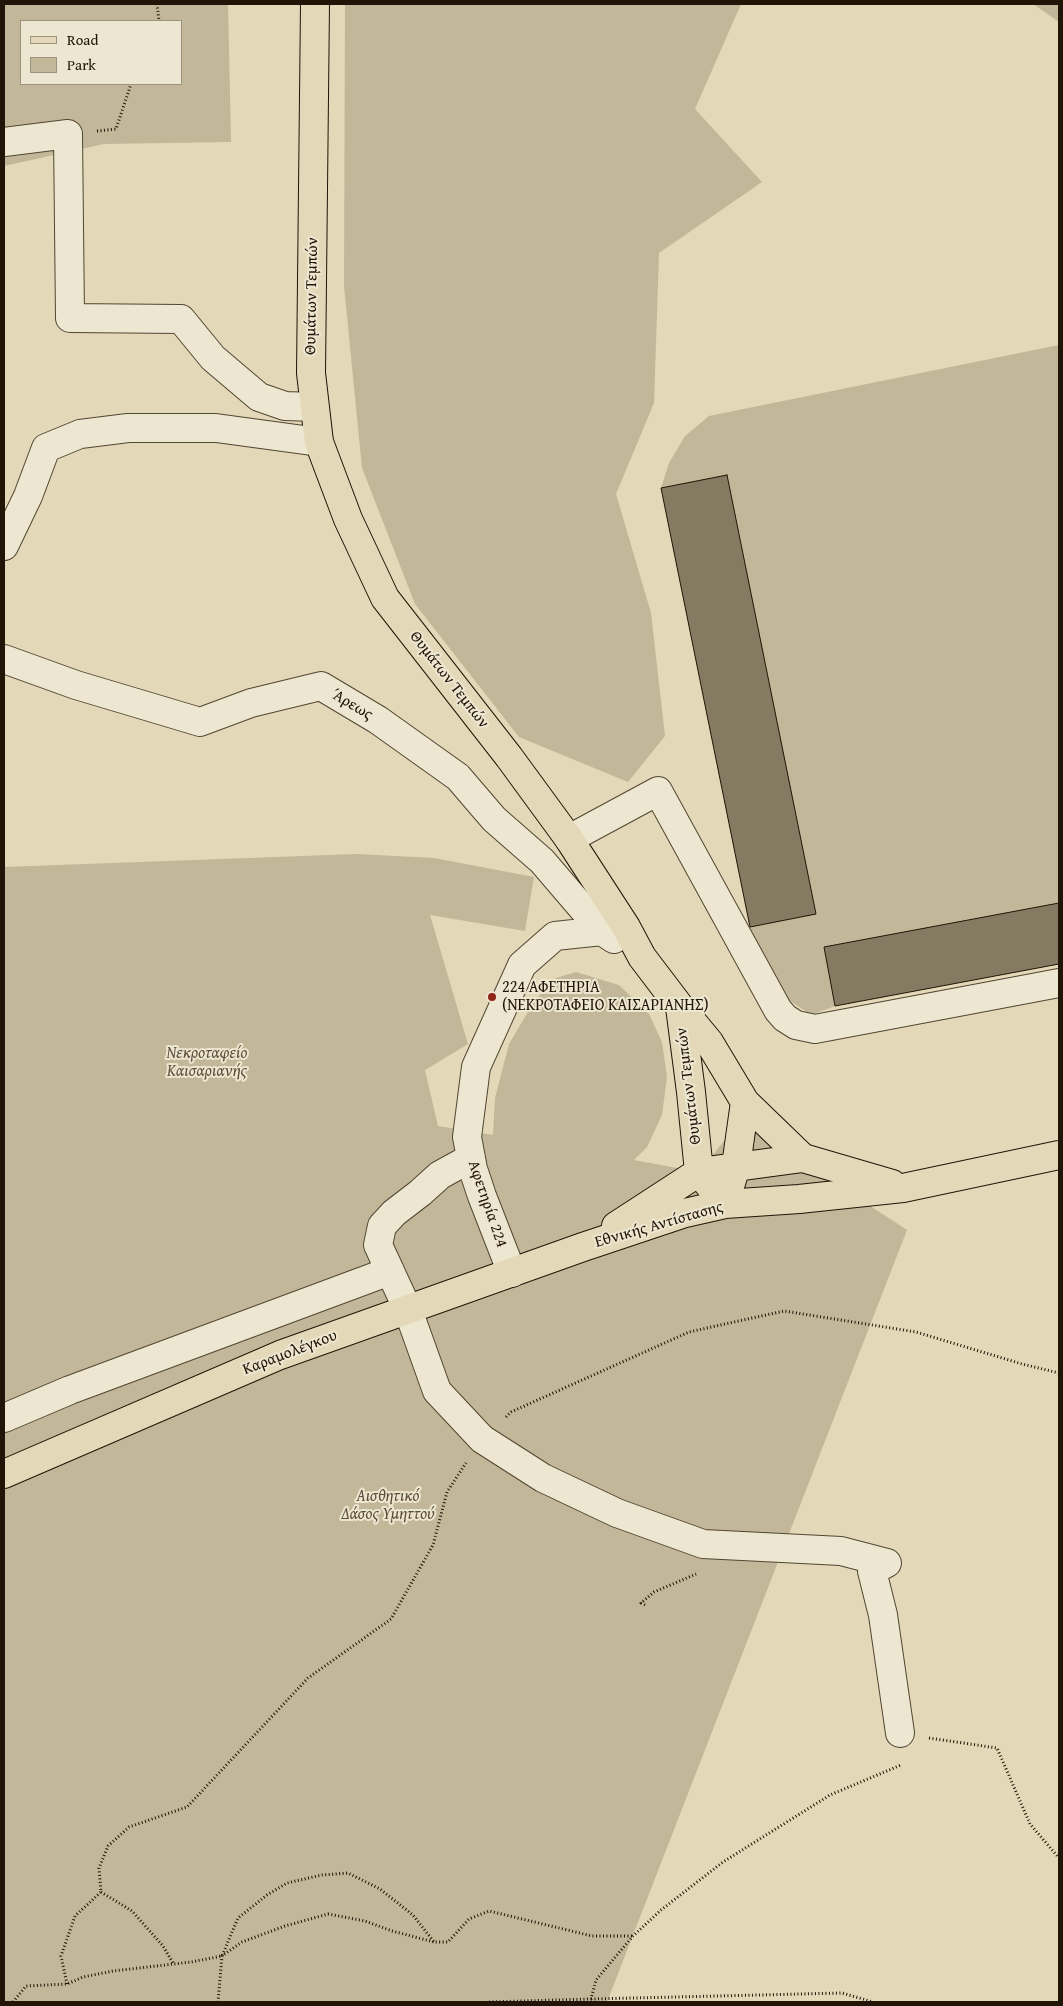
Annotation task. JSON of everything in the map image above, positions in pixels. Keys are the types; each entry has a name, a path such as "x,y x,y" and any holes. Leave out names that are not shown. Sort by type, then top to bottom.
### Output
{"main road":[{"name":"Θυμάτων Τεμπών","path":"315,4 311,373 319,442 348,519 385,598 509,757 569,839 626,927 642,957 680,1007 699,1172"},
{"path":"680,1007 710,1042 745,1102 803,1158"},
{"path":"725,1204 736,1166 745,1102"},
{"name":"Εθνικής Αντίστασης","path":"582,1248 685,1213 725,1204 799,1199 903,1188 1059,1155"},
{"name":"Εθνικής Αντίστασης","path":"582,1248 699,1172 803,1158 903,1188"},
{"path":"699,1172 725,1204"},
{"name":"Καραμολέγκου","path":"4,1474 280,1355 582,1248"}],"street":[{"path":"4,142 68,134 70,318 181,319 213,358 260,397 285,406 314,406"},
{"path":"4,546 28,496 46,448 80,434 128,428 216,428 319,442"},
{"name":"Άρεως","path":"4,659 76,685 200,722 251,703 321,686 378,720 458,777 494,819 542,861 602,931"},
{"path":"569,839 658,790 778,1010 790,1022 804,1028 815,1029 1059,983"},
{"path":"602,931 642,957"},
{"name":"Αφετηρία 224","path":"512,1273 482,1196 467,1137 476,1067 522,965 555,936 602,931"},
{"path":"471,1158 440,1175 394,1213 382,1226 378,1245 408,1310 437,1391 482,1439 543,1478 618,1512 703,1544 841,1552 868,1560 887,1563 872,1572 883,1615 900,1733"},
{"path":"4,1418 70,1390 390,1272"}],"path":[{"path":"157,4 159,20"},
{"path":"68,134 116,129 131,85"},
{"path":"645,1605 641,1603 654,1592 703,1571"},
{"path":"591,1999 596,1980 633,1936 661,1910 723,1862 830,1796 902,1764 900,1733 997,1748 1030,1824 1059,1858"},
{"path":"101,1892 99,1868 108,1846 129,1827"},
{"path":"218,2002 222,1956 238,1918 267,1895 287,1883 322,1875 348,1873 380,1889 413,1915 434,1942"},
{"path":"101,1892 132,1911 163,1946 173,1963"},
{"path":"67,1984 61,1956 72,1923 75,1916 101,1892"},
{"path":"13,2002 26,1986 67,1984 83,1977 113,1970 191,1962 222,1956 242,1942 285,1926 328,1914 366,1921 392,1931 434,1942 448,1942 469,1919 489,1911 592,1936 633,1936"},
{"path":"489,2002 842,1993 874,2002"}],"green space":[{"path":"4,4 228,4 231,142 104,144 4,166"},
{"path":"345,4 741,4 695,109 762,182 659,253 654,403 616,494 651,613 665,736 628,782 519,737 415,604 362,468 344,286"},
{"path":"1033,4 1059,4 1059,22"},
{"path":"1059,345 1059,964 835,1006 811,1015 786,998 759,956 750,927 661,488 669,463 685,436 709,416"},
{"name":"Αισθητικό Δάσος Υμηττού","path":"357,854 434,858 534,877 525,931 430,915 468,1044 425,1070 438,1126 493,1135 495,1098 509,1044 535,1000 556,978 576,972 619,985 649,1014 662,1042 667,1077 662,1115 647,1147 634,1160 699,1172 740,1121 907,1230 607,2002 4,2002 4,867"}],"building":[{"path":"727,475 816,914 750,927 661,488"},
{"path":"1059,903 1059,964 835,1006 824,947"}],"place":[{"name":"224 ΑΦΕΤΗΡΙΑ (ΝΕΚΡΟΤΑΦΕΙΟ ΚΑΙΣΑΡΙΑΝΗΣ)","path":"492,997"}],"park label":[{"name":"Νεκροταφείο Καισαριανής","path":"207,1063"}]}
